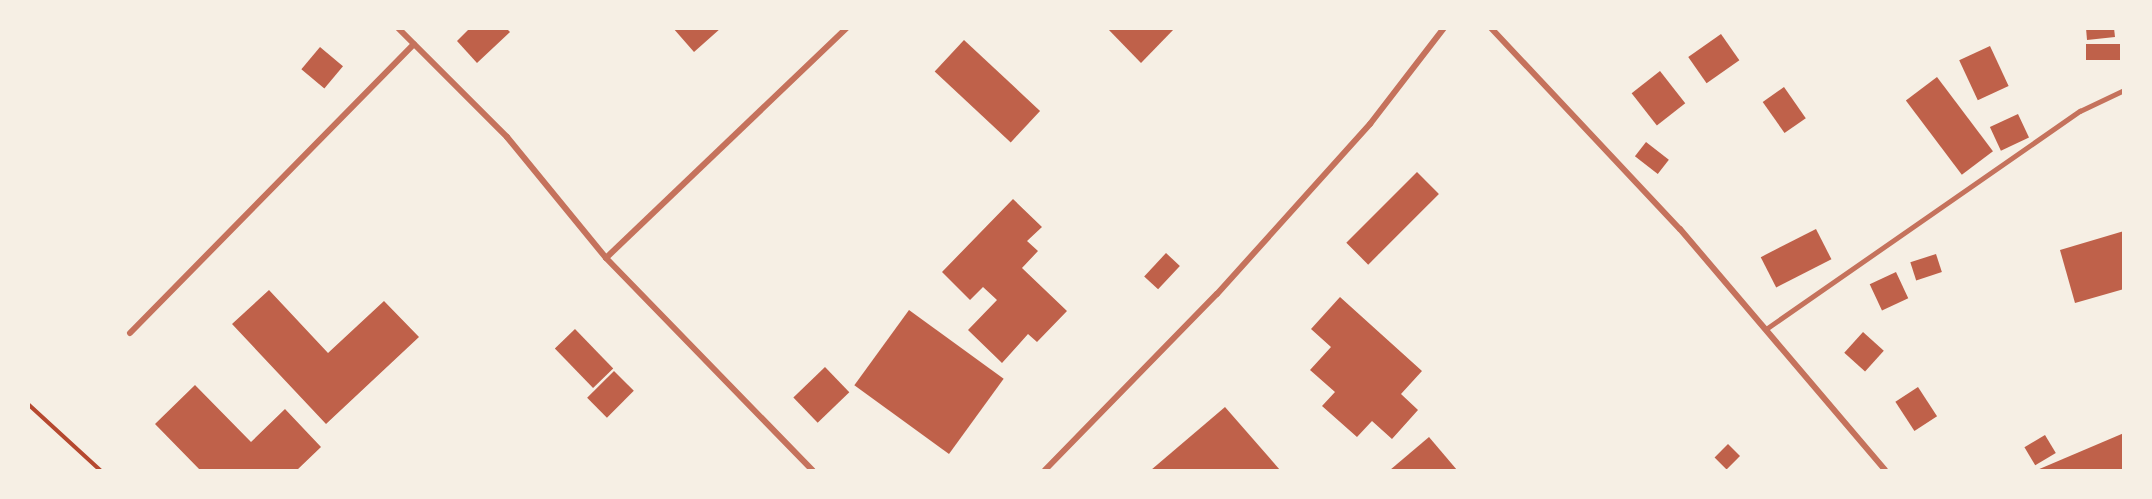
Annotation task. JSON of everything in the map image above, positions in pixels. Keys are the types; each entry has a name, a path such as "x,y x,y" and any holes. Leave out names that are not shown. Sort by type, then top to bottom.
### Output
{"street":[{"path":"398,28 507,137 606,258 812,471"},
{"path":"606,258 847,28"},
{"path":"1045,471 1217,294 1370,124 1444,28"},
{"path":"1491,28 1680,229 1885,471"},
{"path":"130,333 414,44"}],"lane":[{"path":"1766,328 2080,111 2124,90"}],"path":[{"path":"28,404 100,471"}],"building":[{"path":"470,28 506,28 510,32 477,63 457,41"},
{"path":"673,28 721,28 694,52"},
{"path":"1107,28 1175,28 1141,63"},
{"path":"2086,28 2114,28 2115,37 2087,40"},
{"path":"1721,34 1739,60 1707,83 1688,57"},
{"path":"964,40 1040,111 1011,142 935,71"},
{"path":"2086,44 2120,44 2120,60 2086,60"},
{"path":"1990,46 2009,86 1978,100 1959,60"},
{"path":"320,47 343,66 324,88 301,69"},
{"path":"1660,71 1685,103 1657,125 1632,93"},
{"path":"1937,77 1993,151 1962,175 1906,100"},
{"path":"1784,87 1806,118 1784,133 1763,102"},
{"path":"2018,114 2029,138 2001,151 1990,127"},
{"path":"1646,142 1669,160 1658,174 1635,156"},
{"path":"1417,172 1439,194 1368,265 1346,243"},
{"path":"1013,199 1042,227 1027,241 1038,251 1022,268 1067,311 1037,342 1028,334 1002,363 968,330 997,300 983,287 970,300 942,272"},
{"path":"1816,229 1831,259 1776,287 1761,257"},
{"path":"2124,231 2124,289 2075,303 2060,250"},
{"path":"1166,253 1180,266 1158,289 1144,276"},
{"path":"1936,254 1942,272 1916,280 1910,262"},
{"path":"1896,272 1908,298 1882,311 1870,284"},
{"path":"269,290 328,353 384,301 419,337 326,424 232,324"},
{"path":"1340,297 1422,371 1401,394 1418,410 1392,439 1372,421 1357,437 1322,406 1335,392 1310,370 1331,347 1311,329"},
{"path":"909,310 1004,379 949,454 854,385"},
{"path":"575,329 613,369 593,388 555,348"},
{"path":"1863,332 1884,351 1865,372 1844,353"},
{"path":"825,367 849,392 818,423 793,398"},
{"path":"614,371 634,391 607,418 587,398"},
{"path":"195,385 251,442 285,409 321,447 297,470 200,470 155,424"},
{"path":"1918,387 1937,416 1914,431 1895,402"},
{"path":"1225,407 1280,470 1151,470"},
{"path":"2124,433 2124,470 2037,470"},
{"path":"2045,435 2056,453 2035,465 2024,447"},
{"path":"1429,437 1457,470 1390,470"},
{"path":"1728,444 1740,456 1727,469 1715,457"}]}
